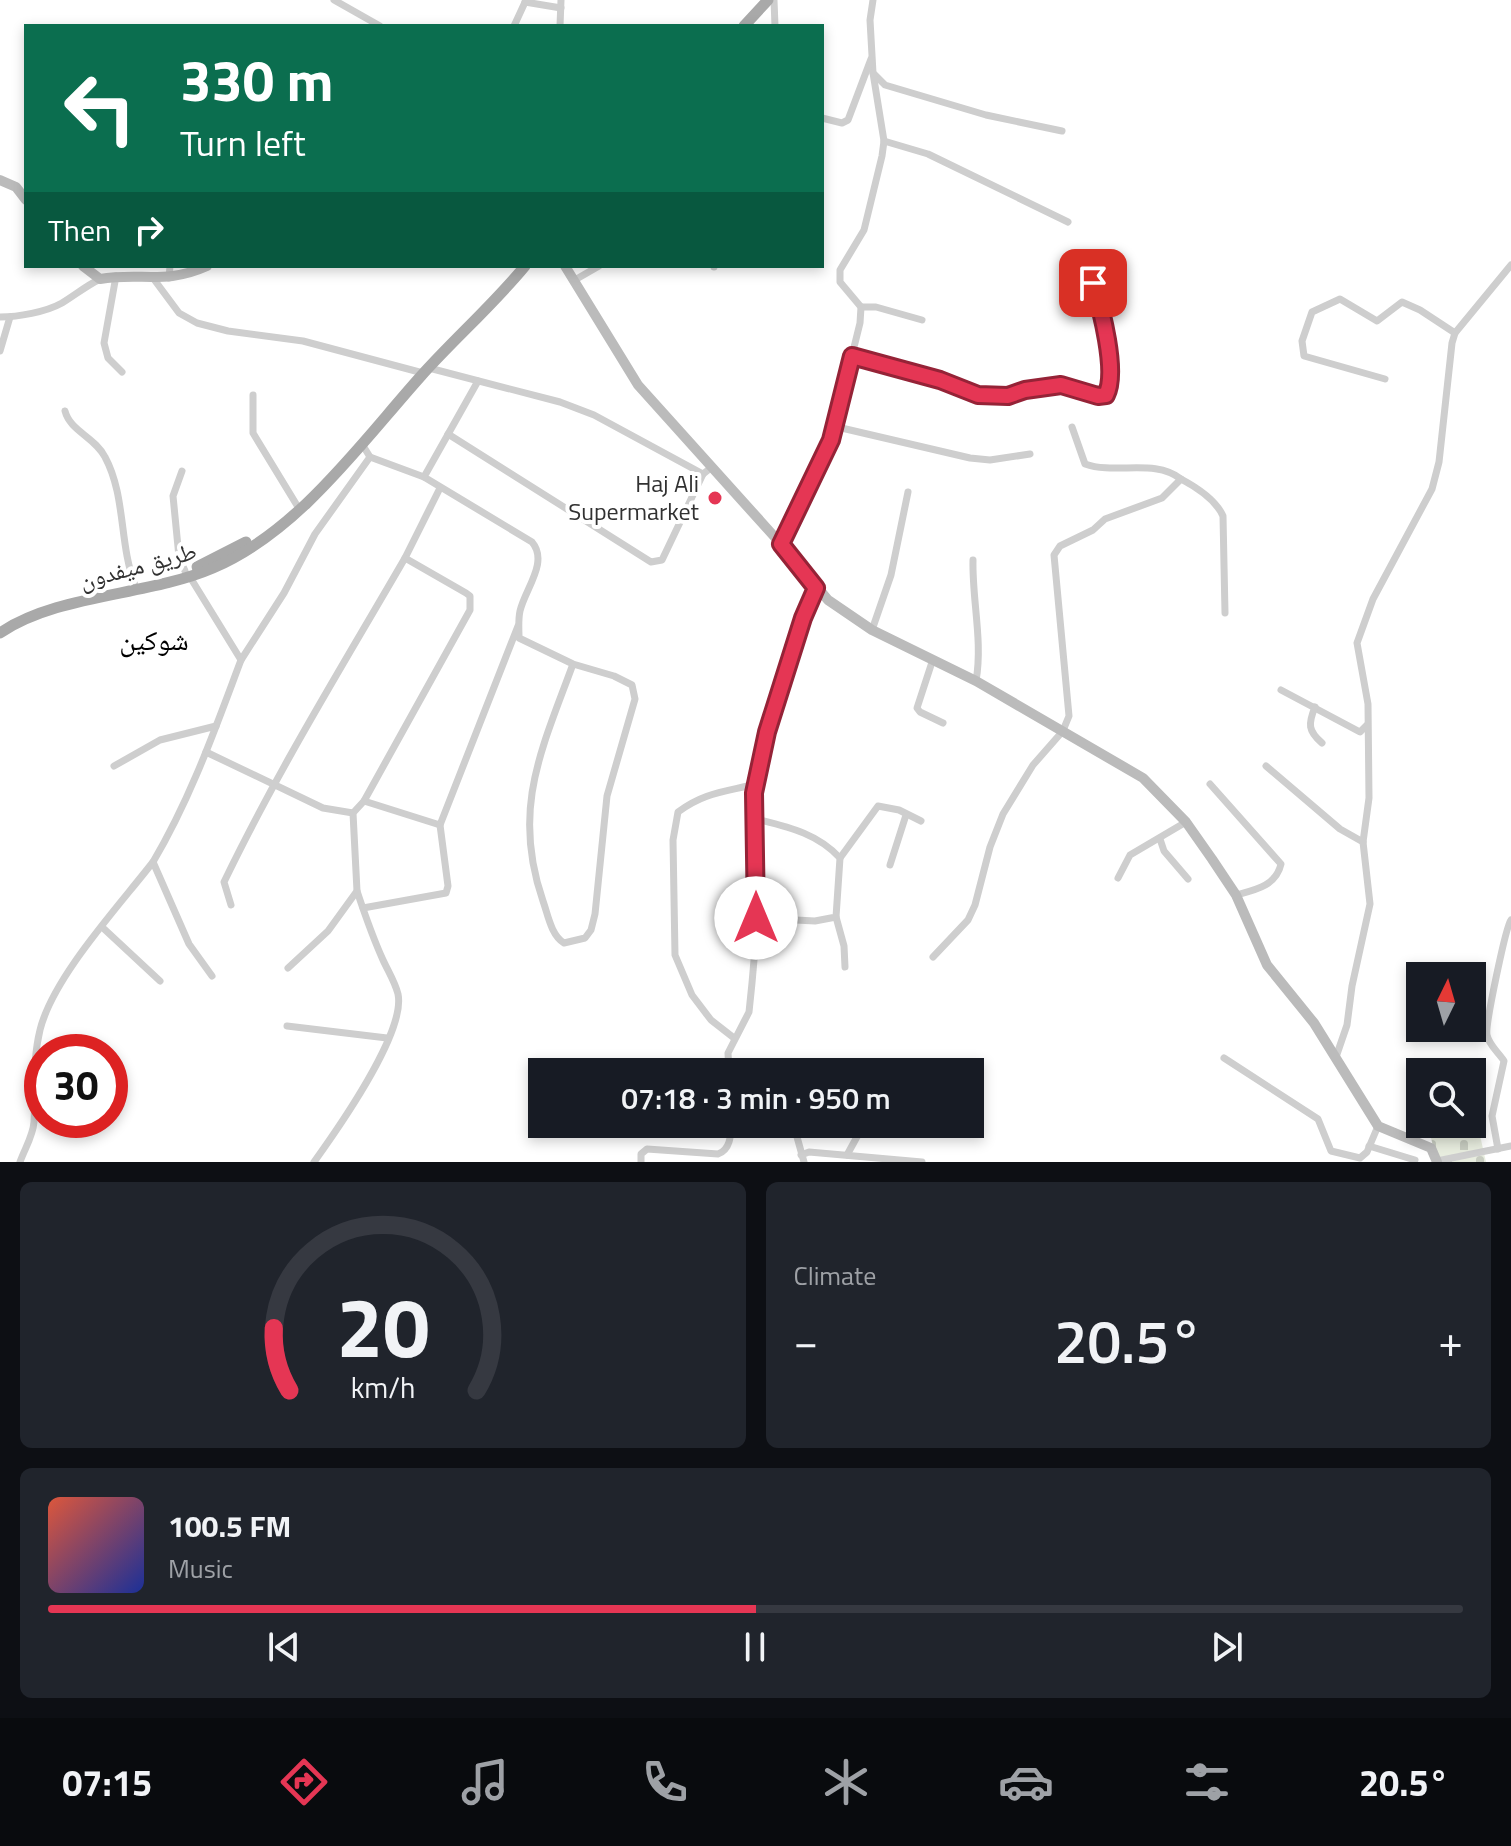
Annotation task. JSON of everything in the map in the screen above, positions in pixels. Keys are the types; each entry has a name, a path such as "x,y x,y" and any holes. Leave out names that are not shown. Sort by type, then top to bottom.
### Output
{"main road":[{"path":"746,24 771,0"},
{"name":"طريق ميفدون","path":"0,633 35,614 216,567 267,538 304,507 520,268"},
{"name":"طريق ميفدون","path":"0,625 39,606 188,574 261,534 315,493"}],"street":[{"path":"334,0 376,24"},
{"path":"771,0 775,24"},
{"path":"873,0 870,20 873,73 884,141 864,230 841,267 840,282 861,307 876,307 922,320"},
{"path":"515,24 526,1 561,4 560,24"},
{"path":"824,118 842,123 848,120 872,57"},
{"path":"873,73 885,85 927,98 986,115 1062,131"},
{"path":"884,141 928,154 1068,222"},
{"path":"0,180 16,187 24,197"},
{"path":"1336,1057 1347,1025 1370,904 1363,842 1369,798 1368,704 1357,643 1373,599 1432,489 1439,462 1455,333 1511,265"},
{"path":"86,268 100,279"},
{"path":"169,278 170,268"},
{"path":"0,317 60,304 100,279 116,276 169,278 201,268"},
{"path":"563,268 638,385 708,470 840,610 1113,758 1143,778 1186,822 1236,895 1267,965 1314,1023 1378,1126 1431,1148 1437,1161 1511,1146"},
{"path":"573,281 596,268"},
{"path":"116,276 104,343 108,358 122,372"},
{"path":"153,278 179,313 197,323 228,331 303,341 560,402 708,470"},
{"path":"852,356 940,380 978,395 1008,396 1025,390 1061,385 1098,396 1106,395 1111,379 1110,363 1103,317 1093,283"},
{"path":"1385,379 1304,356 1302,341 1312,312 1340,299 1377,321 1402,302 1455,333"},
{"path":"781,544 823,460 844,393 861,307"},
{"path":"0,351 10,317"},
{"path":"424,477 478,381"},
{"path":"253,395 253,433 298,507"},
{"path":"65,411 67,420 99,446 108,462 118,500 127,561 135,585"},
{"path":"833,426 970,458 990,460 1030,454"},
{"path":"1072,427 1085,464 1094,467 1155,468 1171,472 1219,508 1223,516 1225,613"},
{"path":"448,434 651,562 662,560 708,470"},
{"path":"362,444 370,457 424,477 532,542 539,560 521,607 519,638 573,664 632,685 635,699 607,796 591,930 585,938 564,943 556,937 538,887 530,858 528,823 535,774 573,664"},
{"path":"20,1162 34,1121 33,1075 40,1028 62,981 153,862 177,822 241,660 284,593 315,534 370,457"},
{"path":"182,471 173,496 179,557 241,660"},
{"path":"933,957 968,920 1003,814 1033,765 1062,732 1069,716 1055,551 1111,516 1162,498 1181,479"},
{"path":"231,905 224,882 273,784 405,558 440,488"},
{"path":"872,630 891,575 908,492"},
{"path":"314,1162 351,1111 375,1069 395,1019 399,997 357,891 353,813 364,801 470,610 470,596 405,558"},
{"path":"973,560 972,582 980,659 976,681"},
{"path":"728,1058 734,1038 749,1012 756,918 756,784 773,713 803,618 816,588"},
{"path":"363,908 446,893 448,886 440,825 519,624"},
{"path":"933,659 917,708 943,723"},
{"path":"1281,690 1360,732 1367,725"},
{"path":"1315,707 1309,727 1322,743"},
{"path":"114,766 160,740 216,726"},
{"path":"206,752 323,808 353,813"},
{"path":"1266,766 1340,829 1363,842"},
{"path":"734,1038 711,1020 692,995 675,955 673,840 678,812 696,798 756,784"},
{"path":"1210,784 1281,864 1272,881 1261,888 1236,895"},
{"path":"364,801 440,825"},
{"path":"845,967 844,946 836,917 840,858 878,806 899,810 921,821"},
{"path":"890,865 906,815"},
{"path":"756,819 806,834 830,847 840,858"},
{"path":"1118,878 1130,855 1186,822"},
{"path":"1160,839 1164,851 1188,879"},
{"path":"153,862 189,944 212,976"},
{"path":"288,968 328,931 357,891"},
{"path":"756,918 815,921 836,917"},
{"path":"1498,1149 1492,1116 1504,1061 1487,1037 1487,1019 1500,970 1507,926 1511,920"},
{"path":"102,927 160,981"},
{"path":"287,1026 387,1038"},
{"path":"1224,1058 1318,1119 1331,1151 1360,1158 1378,1126"},
{"path":"641,1162 641,1154 647,1149 718,1154 728,1148 729,1138"},
{"path":"797,1138 803,1159"},
{"path":"847,1155 856,1138"},
{"path":"1369,1146 1415,1160"},
{"path":"803,1159 809,1152 922,1162"}],"green space":[{"path":"1431,1138 1481,1138 1486,1162 1437,1162"}],"place":[{"name":"Haj Ali Supermarket","path":"715,498"}],"district":[{"name":"شوكين","path":"154,640"}],"route":[{"path":"756,918 754,793 767,732 803,618 816,588 781,544 831,440 852,356 940,380 978,395 1008,396 1025,390 1061,385 1098,396 1106,395 1111,379 1110,363 1103,317 1093,283"}]}
